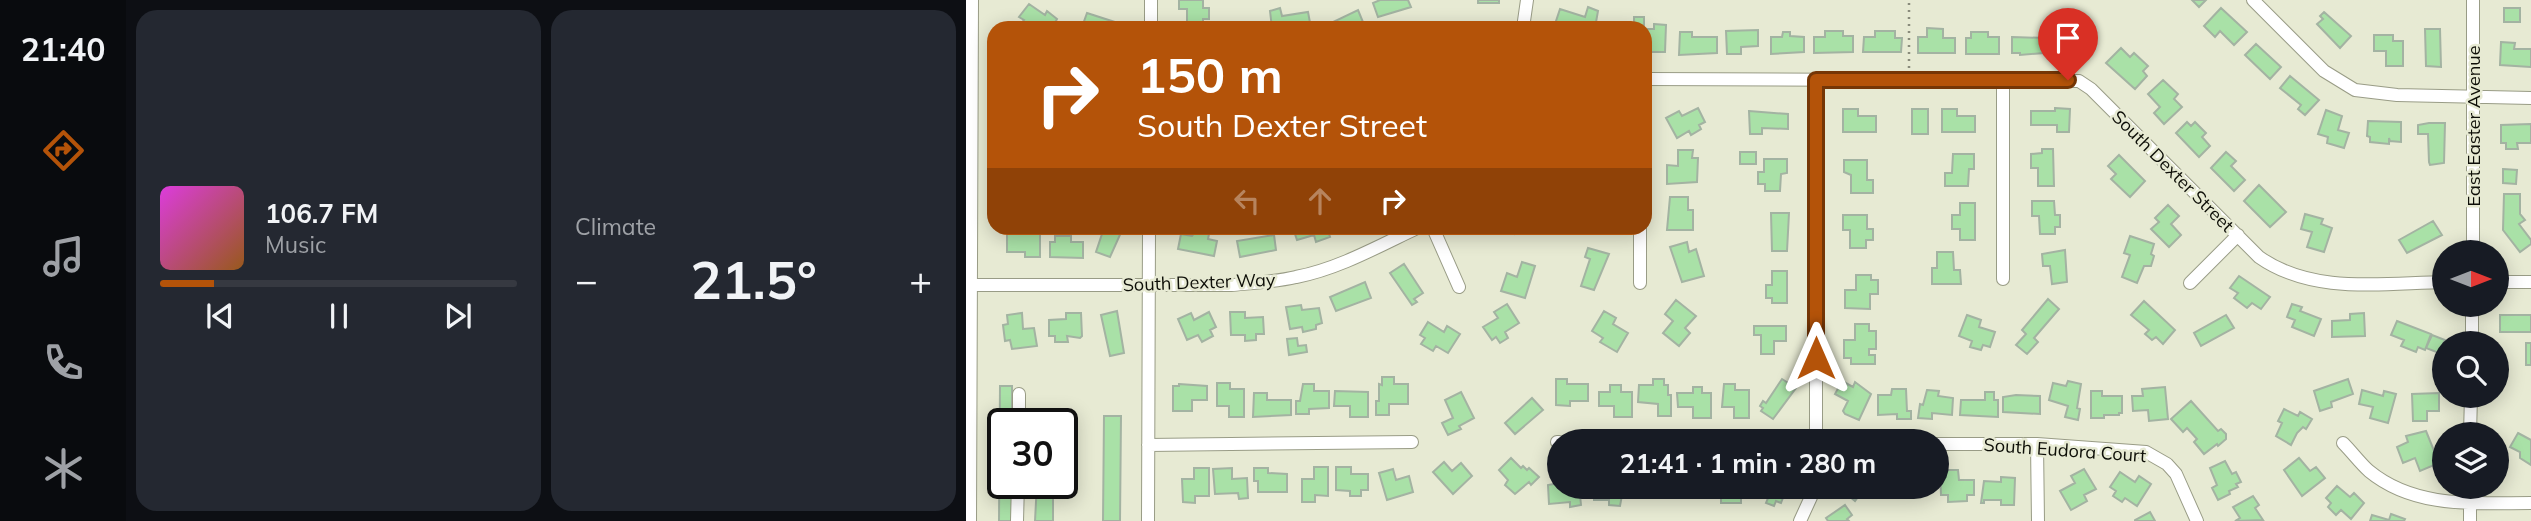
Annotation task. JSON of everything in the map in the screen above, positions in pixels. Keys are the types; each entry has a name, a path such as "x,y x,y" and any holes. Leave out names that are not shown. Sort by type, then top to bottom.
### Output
{"main road":[{"path":"968,521 970,0"}],"street":[{"path":"1151,0 1151,21"},
{"path":"1524,21 1527,0"},
{"path":"2253,0 2324,71 2355,90 2397,95 2531,97"},
{"name":"East Easter Avenue","path":"2473,0 2473,240"},
{"name":"South Dexter Street","path":"1652,79 2079,81 2091,89 2259,257 2274,267 2312,281 2432,282"},
{"path":"1816,80 1816,429"},
{"path":"2003,81 2003,279"},
{"path":"1148,521 1149,235"},
{"name":"South Dexter Way","path":"970,285 1231,285 1299,277 1333,267 1402,235"},
{"path":"1436,235 1459,288"},
{"path":"1640,235 1640,283"},
{"path":"2190,283 2238,235"},
{"path":"2510,282 2531,282"},
{"path":"1019,394 1019,408"},
{"path":"1148,445 1412,442"},
{"path":"2343,443 2368,470 2386,483 2423,498 2531,503"},
{"name":"South Eudora Court","path":"1949,444 2037,444 2146,452 2157,456 2176,474 2197,521"},
{"path":"2037,444 2038,521"},
{"path":"1017,521 1018,499"},
{"path":"1800,521 1810,499"},
{"path":"2469,499 2470,521"}],"path":[{"path":"1909,3 1909,80"}],"building":[{"path":"1179,0 1203,0 1203,8 1209,8 1209,19 1187,21 1187,9 1179,9"},
{"path":"1380,0 1408,0 1411,7 1378,17 1373,3"},
{"path":"1478,0 1499,0 1499,3 1478,3"},
{"path":"2192,0 2206,0 2199,7"},
{"path":"1029,4 1045,15 1047,11 1057,19 1023,21 1019,17"},
{"path":"1588,7 1598,11 1596,21 1556,21 1560,9 1585,17"},
{"path":"1280,8 1282,16 1308,12 1310,21 1271,21 1270,11"},
{"path":"2221,8 2247,32 2234,45 2220,31 2215,37 2204,26"},
{"path":"2504,8 2520,8 2520,22 2504,22"},
{"path":"1358,10 1363,21 1335,21"},
{"path":"2324,12 2351,36 2340,48 2317,24 2323,19 2320,16"},
{"path":"1087,13 1112,21 1084,21"},
{"path":"1634,17 1644,17 1644,21 1634,21"},
{"path":"2072,22 2086,22 2086,29 2092,29 2092,45 2074,45 2074,52 2059,52 2059,29 2072,29"},
{"path":"1654,24 1666,25 1665,52 1652,52"},
{"path":"1927,28 1943,29 1943,38 1955,38 1955,53 1918,53 1918,37 1927,37"},
{"path":"2425,29 2440,29 2441,67 2426,66"},
{"path":"1758,30 1758,46 1741,47 1741,54 1727,54 1726,31"},
{"path":"1825,31 1843,31 1843,36 1853,36 1853,52 1814,53 1814,37 1825,37"},
{"path":"1875,31 1895,31 1895,38 1902,38 1901,52 1863,52 1864,37 1875,37"},
{"path":"1680,32 1692,32 1692,37 1717,37 1717,53 1679,55"},
{"path":"1783,32 1790,32 1790,36 1804,37 1804,52 1771,54 1771,37 1782,37"},
{"path":"1971,32 1988,32 1988,37 1999,37 1999,54 1966,54 1966,38 1971,38"},
{"path":"2374,35 2393,35 2393,41 2403,41 2403,66 2386,66 2386,51 2374,51"},
{"path":"2012,37 2045,38 2044,53 2012,53"},
{"path":"2501,42 2515,43 2514,49 2531,49 2531,67 2500,65"},
{"path":"2256,44 2281,67 2270,79 2245,55"},
{"path":"2121,48 2130,57 2134,53 2148,66 2143,71 2147,76 2135,89 2106,63"},
{"path":"2290,76 2319,100 2305,115 2298,109 2301,105 2280,88"},
{"path":"2163,80 2178,94 2174,99 2182,107 2164,124 2154,113 2160,107 2148,94"},
{"path":"1698,108 1705,122 1699,125 1701,129 1691,135 1689,131 1677,138 1666,118 1679,111 1682,116"},
{"path":"2055,108 2070,109 2069,132 2057,132 2057,125 2031,125 2031,111 2055,111"},
{"path":"1843,109 1858,109 1858,116 1876,116 1876,132 1843,132"},
{"path":"1912,109 1928,109 1928,134 1912,134"},
{"path":"1942,109 1957,109 1957,116 1975,116 1975,132 1942,132"},
{"path":"2326,110 2342,116 2338,130 2349,133 2344,148 2327,143 2328,137 2318,134"},
{"path":"1749,111 1788,114 1788,129 1762,128 1762,134 1750,134"},
{"path":"2368,121 2401,122 2401,142 2390,141 2389,138 2389,144 2370,142 2370,137 2367,136"},
{"path":"2187,122 2191,126 2195,122 2206,133 2202,137 2210,146 2199,157 2176,133"},
{"path":"2445,123 2444,163 2430,165 2428,134 2418,134 2418,125"},
{"path":"2531,124 2531,143 2517,143 2518,149 2506,149 2506,143 2501,143 2501,125"},
{"path":"2042,149 2053,149 2054,186 2038,186 2038,168 2031,168 2031,154 2042,153"},
{"path":"1678,150 1693,150 1692,158 1698,158 1697,182 1667,184 1667,165 1678,166"},
{"path":"1740,152 1756,152 1756,164 1740,164"},
{"path":"2226,152 2236,161 2231,166 2245,180 2234,191 2211,168"},
{"path":"1953,154 1974,154 1974,169 1969,169 1968,186 1945,186 1945,173 1952,173"},
{"path":"2119,155 2145,181 2130,197 2111,179 2116,174 2108,166"},
{"path":"1764,159 1787,159 1787,173 1781,174 1780,191 1765,191 1765,184 1758,184 1758,172 1764,172"},
{"path":"1844,160 1867,160 1867,180 1873,180 1873,193 1851,193 1851,175 1844,172"},
{"path":"2503,169 2517,170 2516,184 2503,183"},
{"path":"2259,185 2286,212 2270,227 2244,201"},
{"path":"2504,194 2520,194 2520,214 2525,220 2519,224 2531,244 2520,252 2503,230"},
{"path":"1670,197 1688,197 1688,210 1693,210 1693,230 1667,230"},
{"path":"2032,201 2054,201 2055,215 2060,215 2060,227 2055,227 2055,234 2040,234 2039,216 2032,216"},
{"path":"1960,203 1975,203 1975,240 1960,240 1960,229 1952,229 1952,215 1960,215"},
{"path":"2168,205 2179,216 2171,224 2181,235 2169,247 2151,229 2159,222 2155,218"},
{"path":"1771,213 1789,213 1787,251 1772,251"},
{"path":"2305,214 2323,219 2321,224 2332,228 2324,252 2307,247 2312,232 2301,229"},
{"path":"1843,215 1867,215 1867,229 1873,229 1873,240 1866,240 1866,248 1850,248 1850,230 1843,230"},
{"path":"2433,221 2442,235 2407,253 2399,240"},
{"path":"1007,235 1040,235 1040,257 1025,257 1025,252 1007,252"},
{"path":"1102,235 1120,235 1110,257 1096,252"},
{"path":"1181,235 1209,235 1208,239 1217,241 1214,256 1178,249"},
{"path":"1274,235 1276,250 1240,257 1237,241"},
{"path":"1295,235 1314,235 1297,240"},
{"path":"1314,235 1329,235 1330,237 1316,242"},
{"path":"1055,236 1071,236 1071,242 1083,242 1083,258 1050,257 1050,242 1055,242"},
{"path":"2130,236 2154,244 2151,266 2144,266 2137,283 2122,277 2130,255 2124,253"},
{"path":"1687,242 1689,252 1696,249 1704,276 1682,282 1670,247"},
{"path":"1588,248 1609,254 1594,290 1581,286 1590,259 1585,257"},
{"path":"2065,250 2067,282 2052,284 2050,266 2043,266 2042,254"},
{"path":"1937,252 1953,252 1954,270 1960,270 1961,284 1932,284 1932,268 1937,268"},
{"path":"1522,262 1535,266 1525,298 1501,291 1507,273 1517,277"},
{"path":"1404,264 1423,293 1414,299 1417,302 1412,305 1390,273"},
{"path":"1772,271 1787,271 1787,303 1772,303 1772,298 1766,298 1766,285 1772,285"},
{"path":"1856,275 1871,275 1871,280 1878,280 1878,294 1870,294 1870,309 1845,308 1845,290 1856,290"},
{"path":"2239,276 2270,297 2261,309 2252,303 2247,308 2234,298 2238,293 2230,288"},
{"path":"1365,282 1371,298 1336,311 1330,297"},
{"path":"2048,299 2059,309 2034,338 2038,342 2027,354 2016,345 2026,334 2022,330"},
{"path":"1676,300 1696,316 1685,328 1690,333 1679,346 1663,333 1673,321 1665,314"},
{"path":"2144,301 2175,330 2163,344 2156,337 2152,340 2145,334 2149,330 2131,315"},
{"path":"1507,304 1519,323 1505,332 1508,338 1500,343 1496,337 1492,340 1483,327 1498,318 1494,312"},
{"path":"2292,304 2302,307 2300,311 2321,319 2314,336 2292,327 2295,320 2287,317"},
{"path":"1301,305 1302,310 1319,308 1322,323 1316,325 1316,329 1303,332 1302,327 1290,329 1286,307"},
{"path":"1117,311 1124,353 1110,356 1101,315"},
{"path":"1604,311 1616,318 1613,324 1628,333 1617,352 1600,342 1603,338 1592,331"},
{"path":"1209,312 1216,327 1210,330 1213,336 1202,342 1198,335 1187,340 1178,319 1191,313 1194,320"},
{"path":"1230,312 1245,312 1245,318 1263,317 1264,334 1256,334 1256,340 1245,341 1245,335 1231,335"},
{"path":"1022,313 1023,329 1034,328 1037,346 1012,349 1010,340 1005,341 1003,325 1008,324 1007,315"},
{"path":"1066,313 1081,313 1082,336 1067,336 1068,342 1055,342 1055,336 1049,336 1049,320 1066,319"},
{"path":"2364,313 2365,336 2332,337 2332,321 2350,320 2350,314"},
{"path":"1967,315 1981,320 1979,327 1995,332 1990,347 1983,345 1981,350 1970,347 1972,341 1959,336"},
{"path":"2226,315 2234,328 2201,346 2194,333"},
{"path":"2531,315 2531,332 2500,331 2500,317"},
{"path":"2397,321 2431,334 2425,350 2418,347 2416,352 2401,346 2404,340 2391,335"},
{"path":"1428,322 1444,332 1447,326 1460,334 1448,353 1436,346 1433,351 1421,344 1425,338 1420,335"},
{"path":"1855,324 1869,324 1869,331 1876,331 1876,349 1869,349 1869,355 1875,355 1875,364 1851,364 1851,358 1844,358 1844,340 1855,340"},
{"path":"1754,326 1786,326 1786,341 1774,341 1774,354 1761,354 1761,335 1754,335"},
{"path":"2432,335 2432,350 2426,348"},
{"path":"1297,338 1298,346 1306,345 1307,352 1289,355 1287,339"},
{"path":"2526,343 2531,343 2531,365 2526,365"},
{"path":"1382,377 1394,377 1394,384 1408,384 1408,404 1389,404 1389,415 1376,415 1376,401 1379,401 1379,384 1382,385"},
{"path":"1556,379 1567,379 1567,384 1588,384 1588,401 1570,401 1570,406 1556,405"},
{"path":"1653,379 1664,379 1664,385 1668,385 1671,416 1658,416 1658,404 1638,402 1639,385 1653,385"},
{"path":"1782,379 1796,388 1773,419 1761,411 1763,408 1760,406 1763,401 1766,403"},
{"path":"2348,379 2353,394 2331,402 2332,407 2320,411 2314,391"},
{"path":"1842,381 1853,387 1855,382 1871,394 1859,420 1845,414 1843,411 1848,401 1835,394"},
{"path":"2068,381 2081,384 2078,420 2065,417 2068,406 2049,400 2053,383 2066,386"},
{"path":"1217,383 1230,383 1230,389 1244,389 1244,417 1229,417 1229,406 1217,406"},
{"path":"1303,384 1314,384 1314,391 1329,391 1329,408 1309,409 1309,414 1296,414 1296,401 1300,401"},
{"path":"1724,384 1735,384 1735,390 1749,390 1749,418 1734,418 1734,407 1722,407"},
{"path":"1610,385 1621,385 1621,392 1632,392 1632,417 1614,417 1614,406 1599,406 1599,392 1610,392"},
{"path":"1000,386 1012,386 1012,408 1000,408"},
{"path":"1173,386 1207,386 1207,400 1192,400 1192,411 1173,411"},
{"path":"1693,387 1702,387 1702,393 1711,393 1711,418 1693,418 1693,407 1678,407 1677,393 1693,393"},
{"path":"2165,387 2168,419 2149,421 2148,410 2133,411 2132,396 2143,396 2142,389"},
{"path":"1892,389 1906,389 1907,411 1911,411 1911,419 1897,419 1897,414 1878,415 1878,395 1891,395"},
{"path":"1927,390 1939,391 1938,396 1953,398 1952,415 1932,413 1932,419 1918,418 1920,404 1923,405"},
{"path":"2362,390 2383,396 2384,391 2396,394 2388,423 2370,418 2373,407 2359,404"},
{"path":"1335,391 1368,392 1368,417 1350,417 1350,406 1334,406"},
{"path":"2091,391 2102,391 2102,396 2122,396 2122,413 2091,418"},
{"path":"1461,392 1474,418 1448,435 1442,423 1453,418 1445,400"},
{"path":"1985,392 1994,392 1994,400 1998,400 1998,417 1960,415 1961,400 1985,400"},
{"path":"1254,393 1267,393 1267,400 1291,400 1291,415 1253,417"},
{"path":"2432,393 2432,408 2439,408 2439,411 2427,411 2427,421 2413,421 2412,394"},
{"path":"2040,396 2040,414 2003,412 2003,397"},
{"path":"1532,398 1543,410 1515,434 1505,423"},
{"path":"2191,401 2218,431 2221,429 2226,434 2226,439 2204,454 2194,442 2197,439 2187,428 2183,432 2171,419"},
{"path":"2284,409 2298,416 2300,412 2312,419 2306,429 2303,427 2297,433 2291,445 2276,436 2282,423 2278,421"},
{"path":"1104,416 1121,416 1120,521 1103,521"},
{"path":"2426,431 2432,446 2432,466 2420,471 2415,458 2403,463 2397,447 2408,442 2406,436"},
{"path":"2518,433 2531,440 2531,465 2520,458 2520,452 2510,447"},
{"path":"1511,458 1521,468 1529,468 1539,477 1515,494 1505,485 1508,480 1499,470"},
{"path":"2299,458 2310,471 2316,467 2325,478 2302,496 2284,470"},
{"path":"2225,461 2232,474 2236,472 2241,482 2236,484 2238,487 2229,491 2230,494 2218,500 2212,488 2217,485 2210,468"},
{"path":"1444,462 1452,471 1461,463 1472,476 1453,494 1433,472"},
{"path":"1314,467 1328,467 1328,496 1315,495 1315,502 1302,502 1302,479 1314,479"},
{"path":"1336,467 1351,467 1351,474 1368,474 1368,490 1361,490 1361,496 1350,496 1350,491 1336,490"},
{"path":"1194,468 1209,468 1209,496 1195,496 1195,503 1183,502 1182,479 1194,479"},
{"path":"1232,468 1232,479 1247,478 1248,498 1239,499 1238,493 1215,494 1213,469"},
{"path":"1254,468 1268,468 1268,473 1287,474 1287,492 1258,492 1258,481 1254,481"},
{"path":"1393,469 1396,480 1409,476 1413,492 1387,500 1379,473"},
{"path":"2084,469 2096,489 2084,495 2087,501 2071,510 2060,491 2075,483 2071,476"},
{"path":"1949,470 1958,470 1959,480 1974,480 1974,495 1967,495 1967,501 1948,502"},
{"path":"2120,472 2135,482 2139,476 2151,484 2137,506 2125,498 2122,502 2113,496 2116,491 2110,487"},
{"path":"2001,477 2015,478 2014,505 2001,505 2001,500 1984,500 1984,503 1981,503 1984,481 2001,482"},
{"path":"2337,486 2350,497 2354,493 2364,503 2351,519 2341,510 2336,515 2328,507 2331,503 2326,498"},
{"path":"2253,496 2259,505 2255,508 2263,520 2235,521 2240,518 2233,507"},
{"path":"999,499 1012,499 1012,521 999,521"},
{"path":"1036,499 1053,499 1053,521 1035,521"},
{"path":"1549,499 1580,499 1581,505 1570,507 1570,502 1549,504"},
{"path":"1621,499 1620,506 1609,505 1609,500 1594,500"},
{"path":"1721,499 1741,499 1741,503 1721,503"},
{"path":"1768,499 1782,499 1781,503 1776,501 1774,506 1766,503"},
{"path":"1845,505 1852,515 1847,519 1849,521 1828,521 1826,518"},
{"path":"2150,512 2155,521 2135,521 2135,520"},
{"path":"2391,514 2405,519 2404,521 2370,521 2372,515 2389,520"}],"route":[{"path":"1816,358 1816,80 2068,80"}]}
